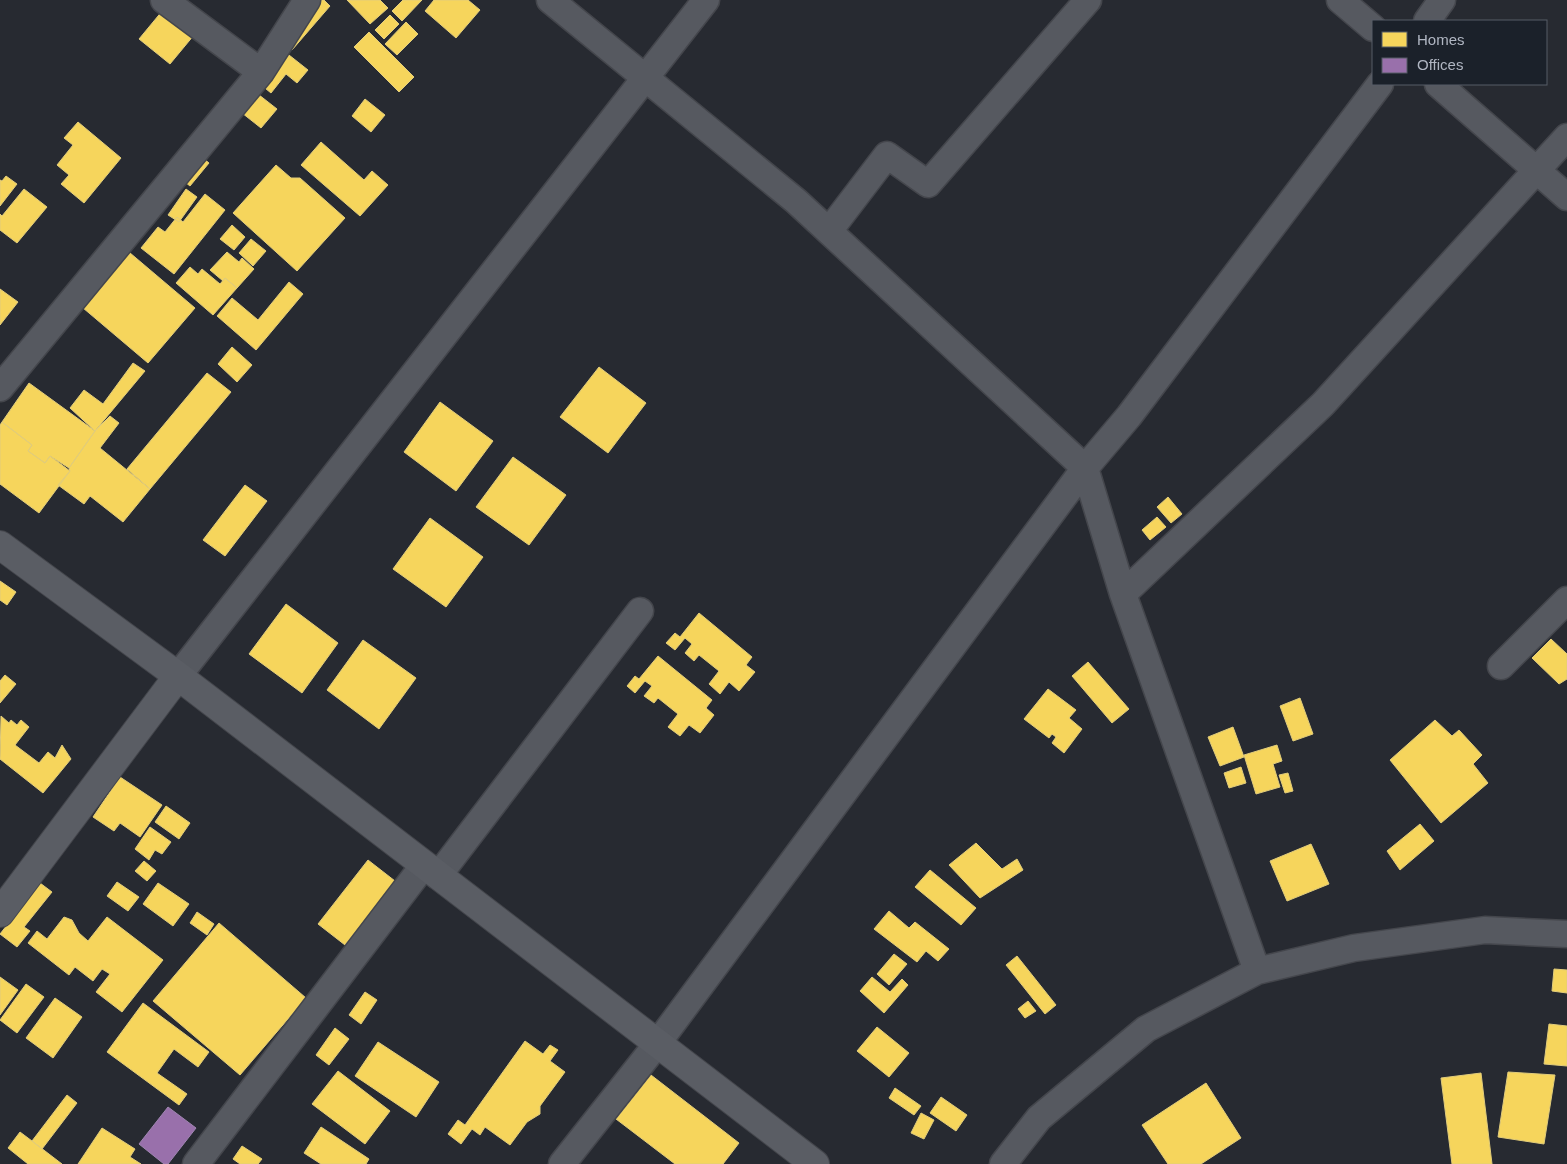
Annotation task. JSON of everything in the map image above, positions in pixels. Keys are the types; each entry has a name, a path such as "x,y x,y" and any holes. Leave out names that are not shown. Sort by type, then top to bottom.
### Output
{"street":[{"path":"164,0 261,72"},
{"path":"0,388 261,72 307,0"},
{"path":"550,0 796,201 1085,468 1123,594 1257,971"},
{"path":"0,913 178,676 647,78 706,0"},
{"path":"828,231 887,154 928,184 1088,0"},
{"path":"1340,0 1372,27"},
{"path":"1428,20 1442,0"},
{"path":"562,1164 657,1044 1085,468 1129,416 1379,85"},
{"path":"1439,85 1567,197"},
{"path":"1123,594 1323,404 1567,137"},
{"path":"0,545 178,676 814,1164"},
{"path":"1501,666 1567,600"},
{"path":"196,1164 640,611"},
{"path":"1002,1164 1039,1118 1146,1029 1257,971 1354,948 1485,930 1567,934"}],"building: Homes":[{"path":"301,0 324,0 330,6 292,50 272,33"},
{"path":"347,0 380,0 388,8 370,24"},
{"path":"403,0 422,0 402,21 392,11"},
{"path":"434,0 468,0 480,10 456,38 425,11"},
{"path":"168,4 199,29 170,64 139,39"},
{"path":"390,15 399,24 384,39 375,30"},
{"path":"406,22 418,34 397,55 385,44"},
{"path":"369,32 414,77 399,92 354,47"},
{"path":"270,40 308,70 297,83 286,74 271,93 260,84 254,91 277,109 261,128 223,98"},
{"path":"365,99 385,115 371,132 352,116"},
{"path":"78,122 121,158 84,203 61,184 69,175 57,165 73,145 64,138"},
{"path":"321,142 364,180 372,171 388,185 360,216 301,165"},
{"path":"191,148 209,163 190,186 171,171"},
{"path":"276,165 291,178 300,178 345,218 297,271 233,213"},
{"path":"6,176 17,184 0,206 0,180 2,181"},
{"path":"24,189 47,207 17,243 0,230 0,214 2,216"},
{"path":"186,189 197,197 179,222 168,215"},
{"path":"205,194 225,210 174,274 141,248 158,227 165,232 177,217 183,222"},
{"path":"232,225 245,237 234,250 220,239"},
{"path":"251,239 266,251 253,266 239,253"},
{"path":"123,247 195,308 148,363 76,302"},
{"path":"227,252 239,262 242,258 254,269 237,288 225,278 223,281 210,270"},
{"path":"190,267 198,274 202,269 220,284 225,278 237,288 213,315 176,283"},
{"path":"289,282 303,294 256,350 217,316 232,298 258,320"},
{"path":"0,289 18,302 0,325"},
{"path":"232,347 252,365 237,382 218,364"},
{"path":"133,363 145,371 95,431 70,408 84,390 103,404"},
{"path":"599,367 646,403 608,453 560,417"},
{"path":"207,373 231,392 150,489 127,469"},
{"path":"29,383 95,431 69,468 50,456 45,463 28,451 32,445 2,422"},
{"path":"440,402 493,441 456,491 404,452"},
{"path":"110,416 119,423 100,448 150,489 123,522 90,496 84,504 58,485 70,471 69,468 95,431"},
{"path":"2,422 32,445 28,451 45,463 50,456 70,471 39,513 0,484 0,425"},
{"path":"513,457 566,495 529,545 476,507"},
{"path":"245,485 267,501 225,556 203,540"},
{"path":"1168,497 1182,514 1171,523 1157,507"},
{"path":"1157,517 1166,527 1150,540 1142,530"},
{"path":"430,518 483,557 446,607 393,569"},
{"path":"0,581 16,592 7,605 0,600"},
{"path":"286,604 338,643 302,693 249,654"},
{"path":"699,613 752,657 746,665 755,672 739,691 729,682 720,694 709,684 719,671 699,655 694,661 685,653 692,644 685,638 675,650 666,643 675,633 680,637"},
{"path":"1551,639 1567,654 1567,679 1559,684 1532,658"},
{"path":"363,640 416,678 379,729 327,690"},
{"path":"658,656 712,700 706,708 714,715 700,733 689,725 680,736 668,727 678,714 658,698 654,703 644,696 652,686 645,681 635,693 627,686 635,676 639,679"},
{"path":"1088,662 1129,709 1112,723 1072,676"},
{"path":"5,675 16,684 0,703 0,681"},
{"path":"1048,689 1076,710 1069,718 1082,729 1064,753 1052,743 1056,737 1052,734 1049,738 1024,719"},
{"path":"1300,698 1313,734 1293,741 1280,706"},
{"path":"1,716 9,723 11,720 17,725 21,720 29,727 15,745 39,763 48,752 55,758 62,745 71,759 43,793 0,759"},
{"path":"1435,720 1452,736 1459,730 1482,755 1473,764 1488,783 1441,823 1390,760"},
{"path":"1233,727 1244,757 1220,766 1208,737"},
{"path":"1277,745 1282,761 1273,764 1280,787 1256,794 1244,755"},
{"path":"1241,767 1246,783 1229,788 1224,773"},
{"path":"1288,773 1293,791 1285,793 1279,775"},
{"path":"120,777 162,805 140,837 120,823 114,831 93,817"},
{"path":"166,806 190,823 179,839 155,822"},
{"path":"1420,824 1434,841 1400,870 1387,851"},
{"path":"150,827 171,842 162,854 155,850 149,860 135,849"},
{"path":"976,843 1002,869 1017,859 1023,870 980,898 949,865"},
{"path":"1311,844 1329,884 1287,901 1270,861"},
{"path":"368,860 395,881 345,945 318,924"},
{"path":"144,861 156,871 147,881 135,871"},
{"path":"930,870 976,908 961,925 915,887"},
{"path":"117,882 139,897 128,911 107,896"},
{"path":"40,883 52,892 24,927 30,931 17,947 0,934"},
{"path":"158,883 189,904 173,926 143,904"},
{"path":"889,911 909,928 915,922 949,949 938,961 926,951 917,962 874,929"},
{"path":"197,912 214,924 207,935 190,923"},
{"path":"64,917 72,920 79,933 88,941 107,917 163,960 122,1012 96,992 110,974 102,969 93,981 75,967 69,975 28,943 37,931 47,939"},
{"path":"219,923 306,998 240,1075 153,1001"},
{"path":"894,954 907,964 889,985 877,974"},
{"path":"1017,956 1056,1005 1045,1014 1006,965"},
{"path":"1554,969 1567,970 1567,993 1552,991"},
{"path":"0,977 18,990 0,1015"},
{"path":"872,977 890,992 902,979 908,985 884,1013 860,991"},
{"path":"26,984 44,997 17,1033 0,1020"},
{"path":"365,992 377,1000 361,1024 349,1015"},
{"path":"55,998 82,1017 53,1058 26,1038"},
{"path":"1028,1001 1036,1011 1025,1018 1018,1009"},
{"path":"143,1003 209,1052 198,1067 174,1049 157,1073 187,1094 179,1105 107,1052"},
{"path":"1549,1024 1567,1026 1567,1066 1544,1064"},
{"path":"877,1027 909,1053 889,1077 857,1051"},
{"path":"335,1028 349,1039 329,1065 316,1055"},
{"path":"525,1041 543,1054 550,1045 558,1050 550,1061 565,1072 540,1106 540,1114 527,1122 510,1145 485,1127 480,1135 472,1129 461,1144 448,1134 458,1120 465,1125"},
{"path":"378,1042 439,1082 416,1117 355,1076"},
{"path":"338,1071 390,1111 365,1144 312,1104"},
{"path":"1508,1072 1555,1075 1544,1144 1498,1137"},
{"path":"1481,1073 1492,1164 1452,1164 1441,1078"},
{"path":"651,1075 739,1143 723,1164 675,1164 616,1119"},
{"path":"1206,1083 1241,1138 1201,1164 1168,1164 1142,1125"},
{"path":"895,1088 921,1106 914,1115 889,1098"},
{"path":"67,1095 77,1103 42,1149 32,1141"},
{"path":"941,1097 967,1115 956,1131 930,1113"},
{"path":"921,1113 934,1120 924,1139 911,1133"},
{"path":"321,1127 369,1159 366,1164 321,1164 304,1153"},
{"path":"102,1128 135,1149 130,1157 141,1164 78,1164"},
{"path":"20,1132 62,1164 28,1164 8,1148"},
{"path":"242,1146 262,1159 258,1164 240,1164 233,1159"}],"building: Offices":[{"path":"168,1107 196,1128 168,1164 164,1164 139,1144"}]}
